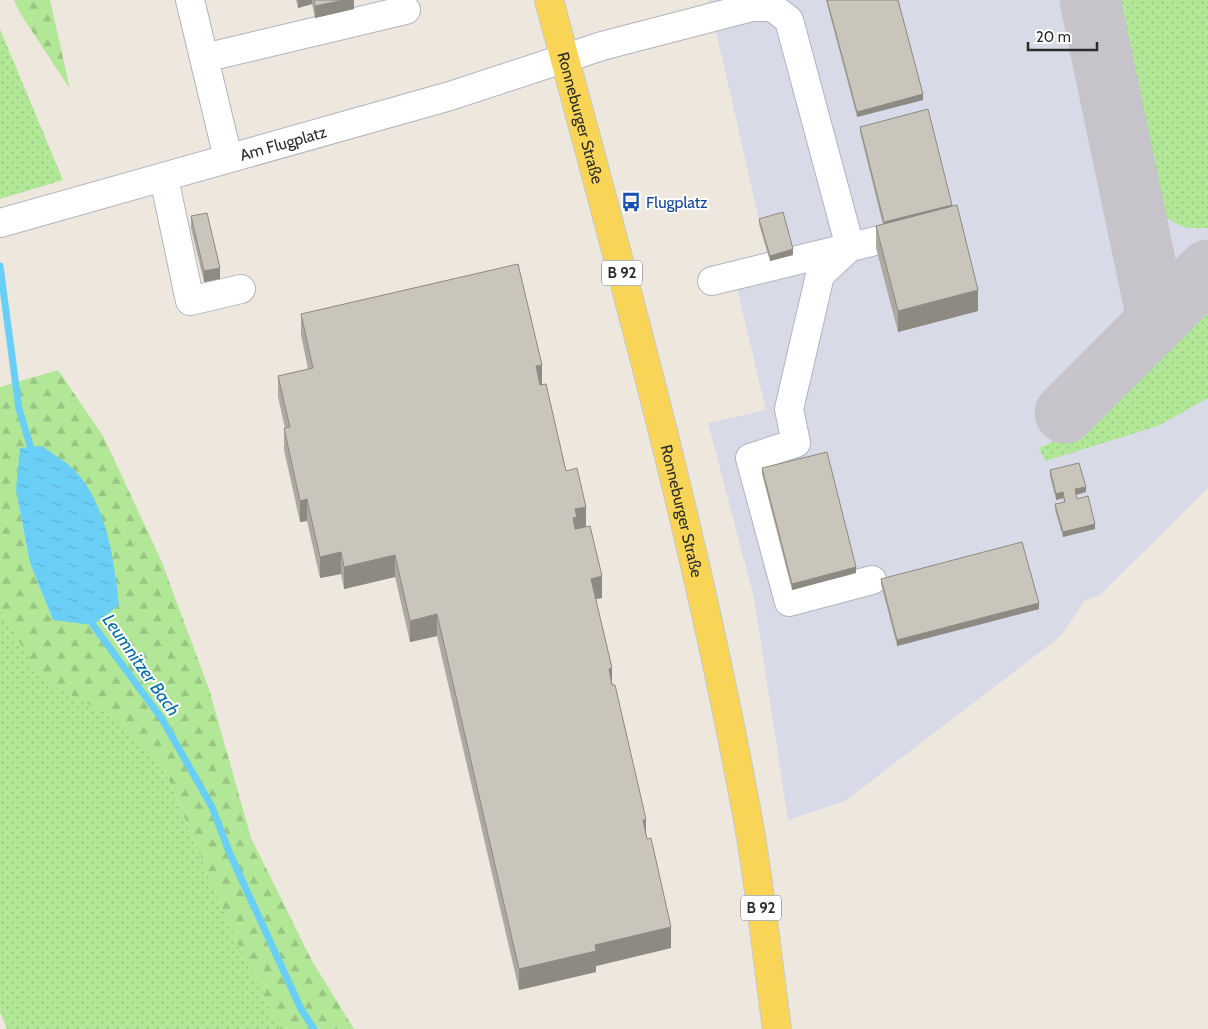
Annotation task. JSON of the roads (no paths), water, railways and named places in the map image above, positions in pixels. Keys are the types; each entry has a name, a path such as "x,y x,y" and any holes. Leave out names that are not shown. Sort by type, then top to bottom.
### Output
{"main road":[{"name":"Ronneburger Straße","path":"549,0 673,469 698,579 742,788 777,1029"}],"street":[{"path":"190,0 228,158"},
{"name":"Am Flugplatz","path":"0,223 450,96 726,7 772,7 789,20 850,247"},
{"path":"204,58 406,10"},
{"path":"164,178 190,301 241,289"},
{"path":"712,281 940,225"},
{"path":"850,247 820,275 789,409 796,443 750,458 789,602 872,580"}],"water":[{"path":"42,446 67,463 79,475 97,504 108,537 119,605 93,625 53,620 30,563 16,490 20,448"}],"waterway":[{"name":"Leumnitzer Bach","path":"0,266 19,409 33,455"},
{"name":"Leumnitzer Bach","path":"91,618 93,625 162,719 212,807 230,854 301,1009 314,1029"}],"place":[{"name":"Flugplatz","path":"631,202"}]}
